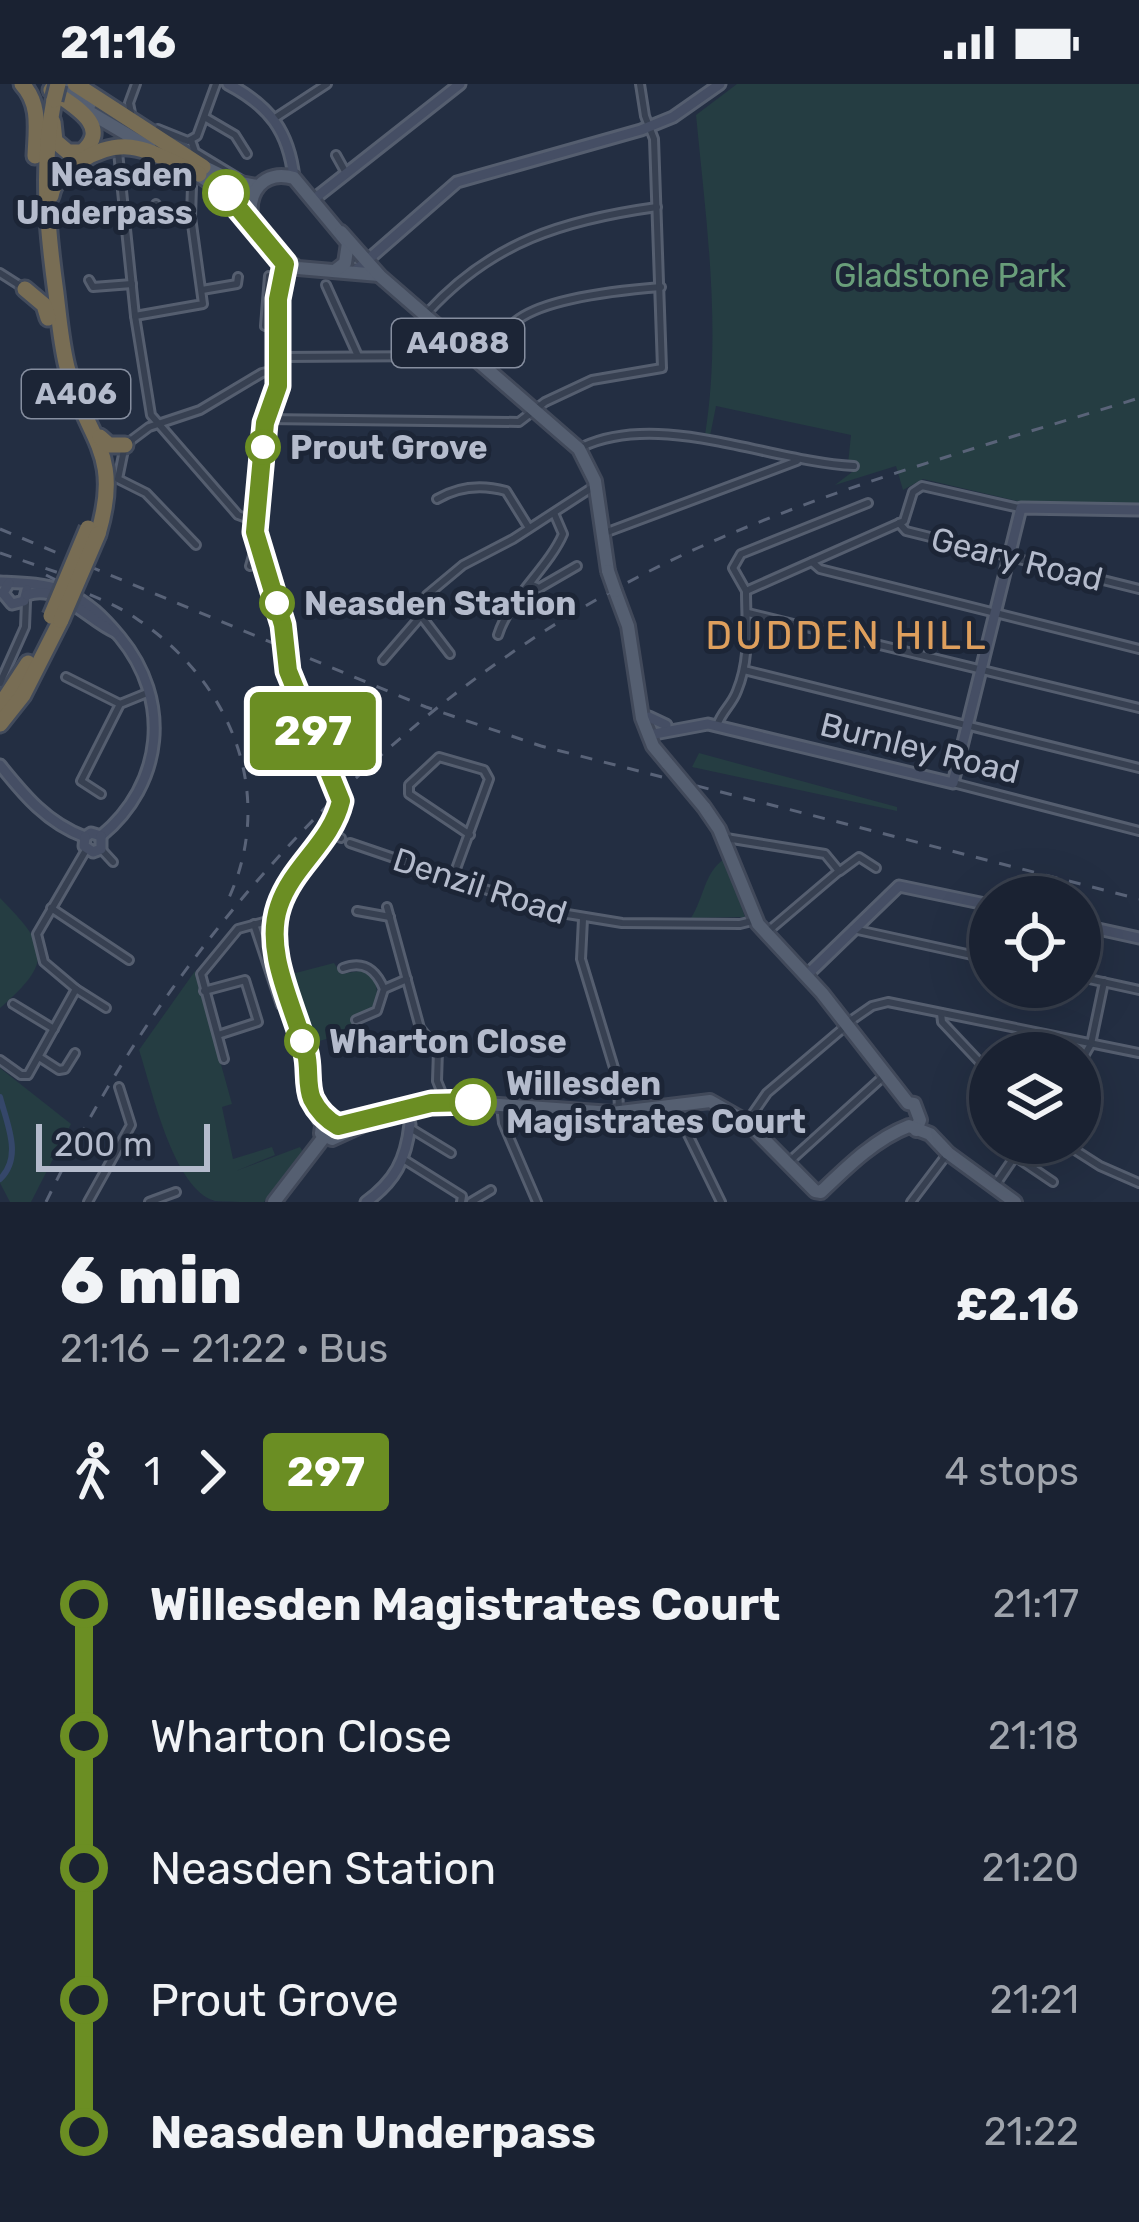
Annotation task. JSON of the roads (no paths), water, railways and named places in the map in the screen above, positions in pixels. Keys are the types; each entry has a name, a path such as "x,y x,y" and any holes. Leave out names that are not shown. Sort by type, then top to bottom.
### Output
{"highway":[{"name":"A406","path":"22,84 32,94 36,109 35,193 48,318 62,383 98,470 93,531"},
{"path":"75,84 198,176"},
{"name":"A406","path":"35,156 51,91"},
{"name":"A406","path":"0,724 23,695 93,531 108,482 98,435 67,366 44,166 51,91"},
{"name":"A406","path":"50,248 50,198 56,180 100,149 129,145 198,176"},
{"path":"25,289 39,288 45,282"},
{"path":"25,289 44,305 48,318"},
{"path":"98,435 109,445 125,445"},
{"name":"A406","path":"0,706 56,618"}],"main road":[{"name":"A4088","path":"51,91 218,186 281,256 298,268 380,276"},
{"path":"253,223 251,185 277,175 294,178"},
{"name":"A4088","path":"198,176 251,185"},
{"name":"A4088","path":"294,178 380,276 579,449 596,485 608,571 628,626 641,700 658,728 665,756 723,839 755,920 914,1105 920,1116 916,1130"},
{"path":"334,272 349,254 341,232"},
{"path":"279,1202 330,1131 412,1116 445,1101 619,1112 710,1101 747,1121 824,1197 846,1168 888,1138 924,1130 1012,1201"}],"street":[{"path":"136,84 128,111 172,137 191,140"},
{"path":"191,140 205,118 216,84"},
{"path":"228,84 275,118 291,149 294,178"},
{"path":"275,118 327,84"},
{"path":"314,199 460,84"},
{"path":"266,419 519,422 592,380 662,368 654,139 640,84"},
{"path":"355,271 457,182 650,127 720,84"},
{"path":"205,118 236,135 247,154"},
{"path":"191,140 195,152 251,185"},
{"path":"118,152 135,316 155,424 238,514 254,521"},
{"path":"336,155 346,175"},
{"path":"277,175 291,161"},
{"path":"135,316 203,304 190,211 198,176"},
{"path":"156,204 158,210 190,211"},
{"path":"427,313 477,265 518,241 611,213 657,207"},
{"path":"281,256 277,391 266,419 254,521 257,547 281,617 288,671 341,801 329,832 284,894 275,919 275,942 308,1057 305,1095 330,1131"},
{"path":"283,280 297,271 312,272"},
{"path":"0,273 25,289"},
{"path":"269,276 265,326 279,330"},
{"path":"202,290 237,284 238,277"},
{"path":"89,280 93,287 132,284"},
{"path":"326,285 358,356"},
{"path":"478,362 528,313 661,287"},
{"path":"196,545 146,493 120,482 117,470 125,445 155,424 200,410 279,363 358,356 446,356 458,343"},
{"path":"579,449 598,440 642,434 854,466"},
{"path":"602,535 800,459"},
{"path":"382,660 421,616 427,595 463,565 596,485"},
{"path":"746,591 899,524 907,518 914,491 926,485 1021,508 1139,510"},
{"path":"437,500 463,487 499,488 506,491 530,528"},
{"path":"717,726 734,700 744,670 746,591 733,568 741,554 868,502"},
{"path":"952,783 1021,508"},
{"path":"498,635 504,616 563,534 554,513"},
{"name":"Geary Road","path":"899,524 903,530 1139,590"},
{"path":"250,566 251,552 257,547"},
{"path":"812,562 820,569 1139,649"},
{"path":"530,584 539,588 577,566"},
{"path":"6,586 43,584 78,598 105,617 135,656 151,692 156,732 150,763 127,810 100,842 86,850 37,934 44,962 106,1008"},
{"path":"0,683 26,622 23,599 6,586"},
{"path":"6,586 8,602 38,592 60,598 115,632"},
{"path":"481,600 504,616"},
{"path":"747,608 1139,708"},
{"path":"421,616 450,654"},
{"path":"744,670 1139,768"},
{"path":"66,677 120,704"},
{"path":"81,781 120,704 151,692"},
{"name":"Burnley Road","path":"658,728 717,726 1139,831"},
{"path":"658,728 665,756"},
{"path":"453,877 470,835 489,779 484,770 444,756 409,785 413,799 470,835"},
{"path":"0,764 41,813 85,837"},
{"path":"67,776 101,794"},
{"path":"329,832 341,838"},
{"path":"85,837 94,833 113,862"},
{"path":"85,837 86,850"},
{"path":"723,839 825,854 839,871"},
{"name":"Denzil Road","path":"350,843 583,919 740,924 755,920"},
{"path":"766,933 850,862 864,857 876,868"},
{"path":"807,975 903,884 969,899"},
{"path":"387,907 420,1028 438,1050 437,1081 445,1101"},
{"path":"51,908 129,960"},
{"path":"357,911 390,917"},
{"path":"224,1058 201,974 238,929 275,919"},
{"path":"583,919 581,959 618,1082 619,1112"},
{"path":"254,924 281,1005"},
{"path":"854,929 969,954"},
{"path":"1101,930 1139,938"},
{"path":"344,968 367,967 379,976 384,989 377,1011 356,1020"},
{"path":"384,989 407,979"},
{"path":"204,991 245,980 258,1022 218,1035"},
{"path":"1101,981 1139,990"},
{"path":"1094,1032 1104,982"},
{"path":"0,1060 28,1075 76,988"},
{"path":"13,1004 54,1029"},
{"path":"747,1121 767,1093 847,1024 880,1004 1033,1032"},
{"path":"941,1013 942,1022 969,1051"},
{"path":"1101,1046 1139,1053"},
{"path":"39,1057 59,1070 65,1069 75,1053"},
{"path":"788,1163 885,1075"},
{"path":"88,1202 131,1125 119,1087"},
{"path":"501,1103 503,1124 538,1202"},
{"path":"674,1106 721,1202"},
{"path":"412,1116 451,1153"},
{"path":"366,1202 386,1187 404,1159 412,1116"},
{"path":"911,1202 944,1149"},
{"path":"404,1159 462,1196 461,1202"},
{"path":"994,1187 1010,1164"},
{"path":"1027,1164 1053,1182"},
{"path":"1097,1164 1139,1183"},
{"path":"471,1202 491,1190"},
{"path":"149,1202 176,1192"}],"waterway":[{"path":"0,1097 12,1151 0,1179"}],"railway":[{"path":"46,1202 101,1098 165,999 237,905 316,817 402,737 495,664 595,601 753,524 917,466 1139,398"},
{"path":"0,529 426,707 541,746 1139,899"},
{"path":"0,553 68,576"},
{"path":"46,575 116,606 171,645 221,710 237,746 248,825 241,866 225,906"}],"place":[{"name":"Neasden Underpass","path":"226,193"},
{"name":"Prout Grove","path":"263,447"},
{"name":"Neasden Station","path":"277,603"},
{"name":"Wharton Close","path":"302,1041"},
{"name":"Willesden Magistrates Court","path":"473,1102"}],"district":[{"name":"DUDDEN HILL","path":"847,636"}],"park label":[{"name":"Gladstone Park","path":"950,275"}]}
